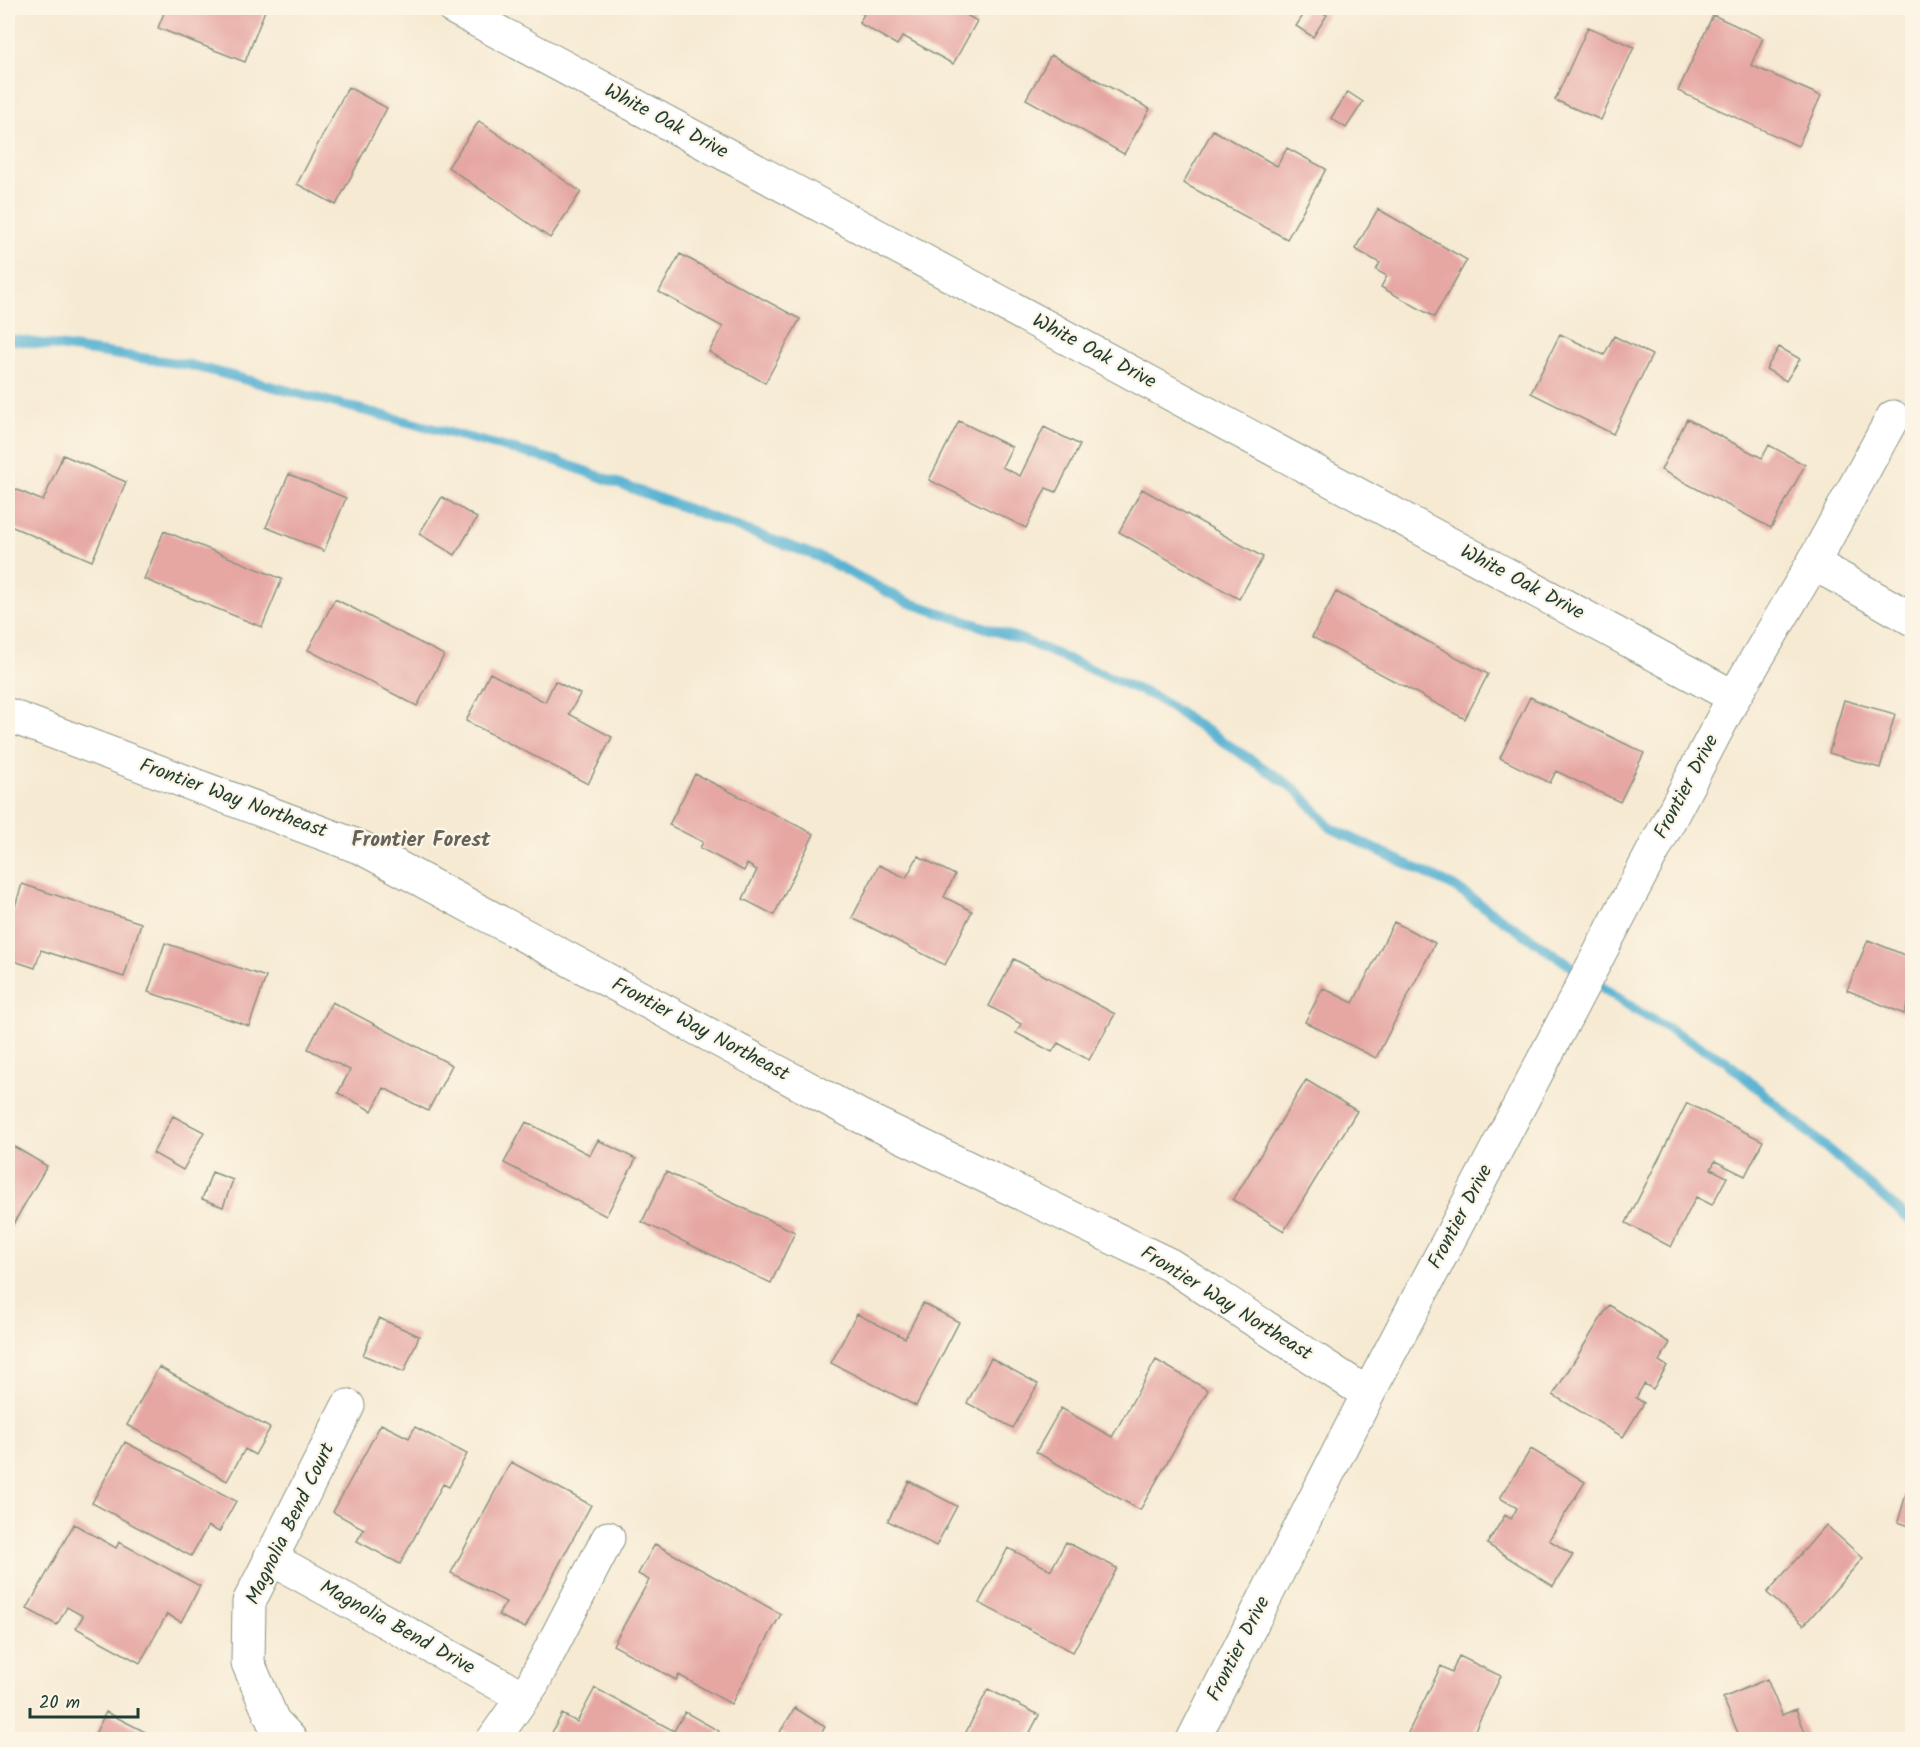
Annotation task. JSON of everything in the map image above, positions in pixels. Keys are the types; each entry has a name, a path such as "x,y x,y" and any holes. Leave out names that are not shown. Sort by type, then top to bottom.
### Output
{"street":[{"name":"White Oak Drive","path":"454,8 1734,697"},
{"path":"1893,417 1813,563 1912,619"},
{"name":"Frontier Drive","path":"1193,1740 1368,1394 1734,697 1813,563"},
{"name":"Frontier Way Northeast","path":"8,715 363,848 858,1115 1170,1265 1368,1394"},
{"name":"Magnolia Bend Court","path":"291,1740 273,1721 248,1663 249,1602 348,1406"},
{"path":"493,1740 533,1683 608,1538"},
{"name":"Magnolia Bend Drive","path":"270,1558 523,1697"}],"building":[{"path":"166,8 266,8 245,62 158,28"},
{"path":"852,8 954,8 977,21 953,64 903,36 897,45 859,23 864,14"},
{"path":"1308,8 1315,8 1327,15 1313,37 1296,26"},
{"path":"1713,15 1763,38 1751,65 1821,96 1798,146 1678,91"},
{"path":"1588,27 1634,47 1601,120 1555,100"},
{"path":"1051,55 1150,109 1124,154 1026,99"},
{"path":"348,87 387,108 336,205 297,184"},
{"path":"1348,92 1363,102 1346,128 1331,118"},
{"path":"479,121 581,192 550,238 448,167"},
{"path":"1213,130 1277,166 1287,148 1326,169 1287,239 1183,183"},
{"path":"1378,209 1467,260 1434,317 1381,287 1387,276 1376,270 1380,263 1355,249"},
{"path":"680,254 800,319 765,383 709,352 723,327 659,292"},
{"path":"1560,334 1604,355 1614,336 1652,355 1613,434 1531,393"},
{"path":"1779,347 1800,359 1786,381 1766,369"},
{"path":"1687,419 1762,458 1769,445 1805,465 1771,528 1661,470"},
{"path":"959,421 1012,447 1002,467 1020,476 1044,427 1080,445 1056,492 1046,488 1026,528 929,480"},
{"path":"63,455 126,482 92,561 8,525 8,486 43,501"},
{"path":"289,474 346,498 324,551 266,527"},
{"path":"1142,489 1263,557 1239,599 1119,532"},
{"path":"442,497 477,518 455,555 419,534"},
{"path":"164,531 282,579 262,627 144,579"},
{"path":"1336,592 1488,674 1465,719 1312,637"},
{"path":"335,599 444,655 417,706 308,650"},
{"path":"490,673 545,702 555,681 580,694 569,714 612,737 588,784 466,721"},
{"path":"1530,697 1644,753 1620,802 1556,771 1550,783 1500,758"},
{"path":"1844,700 1895,714 1880,768 1829,753"},
{"path":"695,774 814,834 774,915 743,899 757,870 747,864 744,871 700,848 703,842 669,825"},
{"path":"918,856 955,875 944,897 972,911 945,965 852,918 879,865 906,878"},
{"path":"22,884 141,923 124,977 41,950 35,968 8,959 8,929"},
{"path":"1394,922 1435,943 1376,1058 1305,1022 1323,988 1353,1003"},
{"path":"1868,940 1912,958 1912,993 1904,1014 1847,990"},
{"path":"165,943 266,977 249,1026 148,992"},
{"path":"1014,959 1115,1014 1089,1060 1058,1043 1052,1052 1016,1033 1021,1024 989,1006"},
{"path":"332,1002 452,1065 428,1111 384,1088 372,1111 338,1093 350,1070 308,1049"},
{"path":"1306,1080 1357,1111 1284,1231 1233,1200"},
{"path":"1687,1103 1763,1141 1745,1176 1715,1161 1711,1169 1727,1177 1712,1205 1696,1197 1671,1247 1626,1223"},
{"path":"173,1116 204,1132 183,1170 153,1153"},
{"path":"526,1122 590,1155 598,1140 636,1159 606,1216 504,1163"},
{"path":"8,1143 47,1166 8,1233"},
{"path":"212,1172 233,1180 223,1207 202,1199"},
{"path":"666,1172 795,1232 771,1283 642,1222"},
{"path":"923,1303 959,1322 916,1406 831,1363 857,1314 905,1338"},
{"path":"1609,1305 1670,1343 1659,1361 1667,1366 1653,1389 1644,1384 1636,1398 1644,1403 1623,1437 1553,1395"},
{"path":"379,1318 419,1336 404,1372 363,1355"},
{"path":"991,1358 1038,1384 1013,1428 967,1403"},
{"path":"1156,1360 1208,1390 1140,1510 1036,1452 1061,1408 1112,1437"},
{"path":"159,1367 270,1428 255,1455 245,1449 227,1481 127,1425"},
{"path":"381,1424 409,1438 415,1427 467,1454 449,1487 443,1484 400,1564 357,1541 364,1529 333,1512"},
{"path":"125,1442 236,1501 219,1532 208,1526 191,1556 92,1503"},
{"path":"1531,1449 1585,1482 1549,1540 1573,1555 1553,1586 1487,1544 1505,1515 1511,1519 1517,1508 1500,1498"},
{"path":"511,1462 591,1505 525,1628 498,1615 506,1602 451,1573"},
{"path":"1912,1473 1912,1527 1898,1522"},
{"path":"909,1481 957,1506 936,1546 888,1521"},
{"path":"74,1524 116,1548 119,1542 200,1586 181,1622 167,1614 140,1663 76,1628 83,1616 67,1607 57,1625 27,1609"},
{"path":"1826,1525 1863,1558 1804,1625 1767,1593"},
{"path":"1066,1542 1117,1568 1073,1652 979,1603 1008,1548 1051,1570"},
{"path":"655,1544 781,1614 731,1704 679,1675 676,1680 613,1645 649,1580 638,1574"},
{"path":"1459,1656 1501,1676 1470,1740 1415,1740 1407,1735 1441,1666 1452,1672"},
{"path":"1767,1679 1782,1715 1796,1709 1808,1740 1741,1740 1723,1698"},
{"path":"595,1688 674,1731 685,1712 719,1731 715,1740 548,1740 562,1714 577,1722"},
{"path":"988,1689 1039,1715 1026,1740 962,1740"},
{"path":"795,1708 825,1727 817,1740 792,1740 780,1732"},
{"path":"106,1712 161,1740 92,1740"}],"waterway":[{"path":"8,339 190,365 557,461 822,558 907,602 1023,640 1155,697 1297,790 1331,828 1453,886 1639,1012 1726,1061 1912,1222"}],"district":[{"name":"Frontier Forest","path":"421,840"}]}
